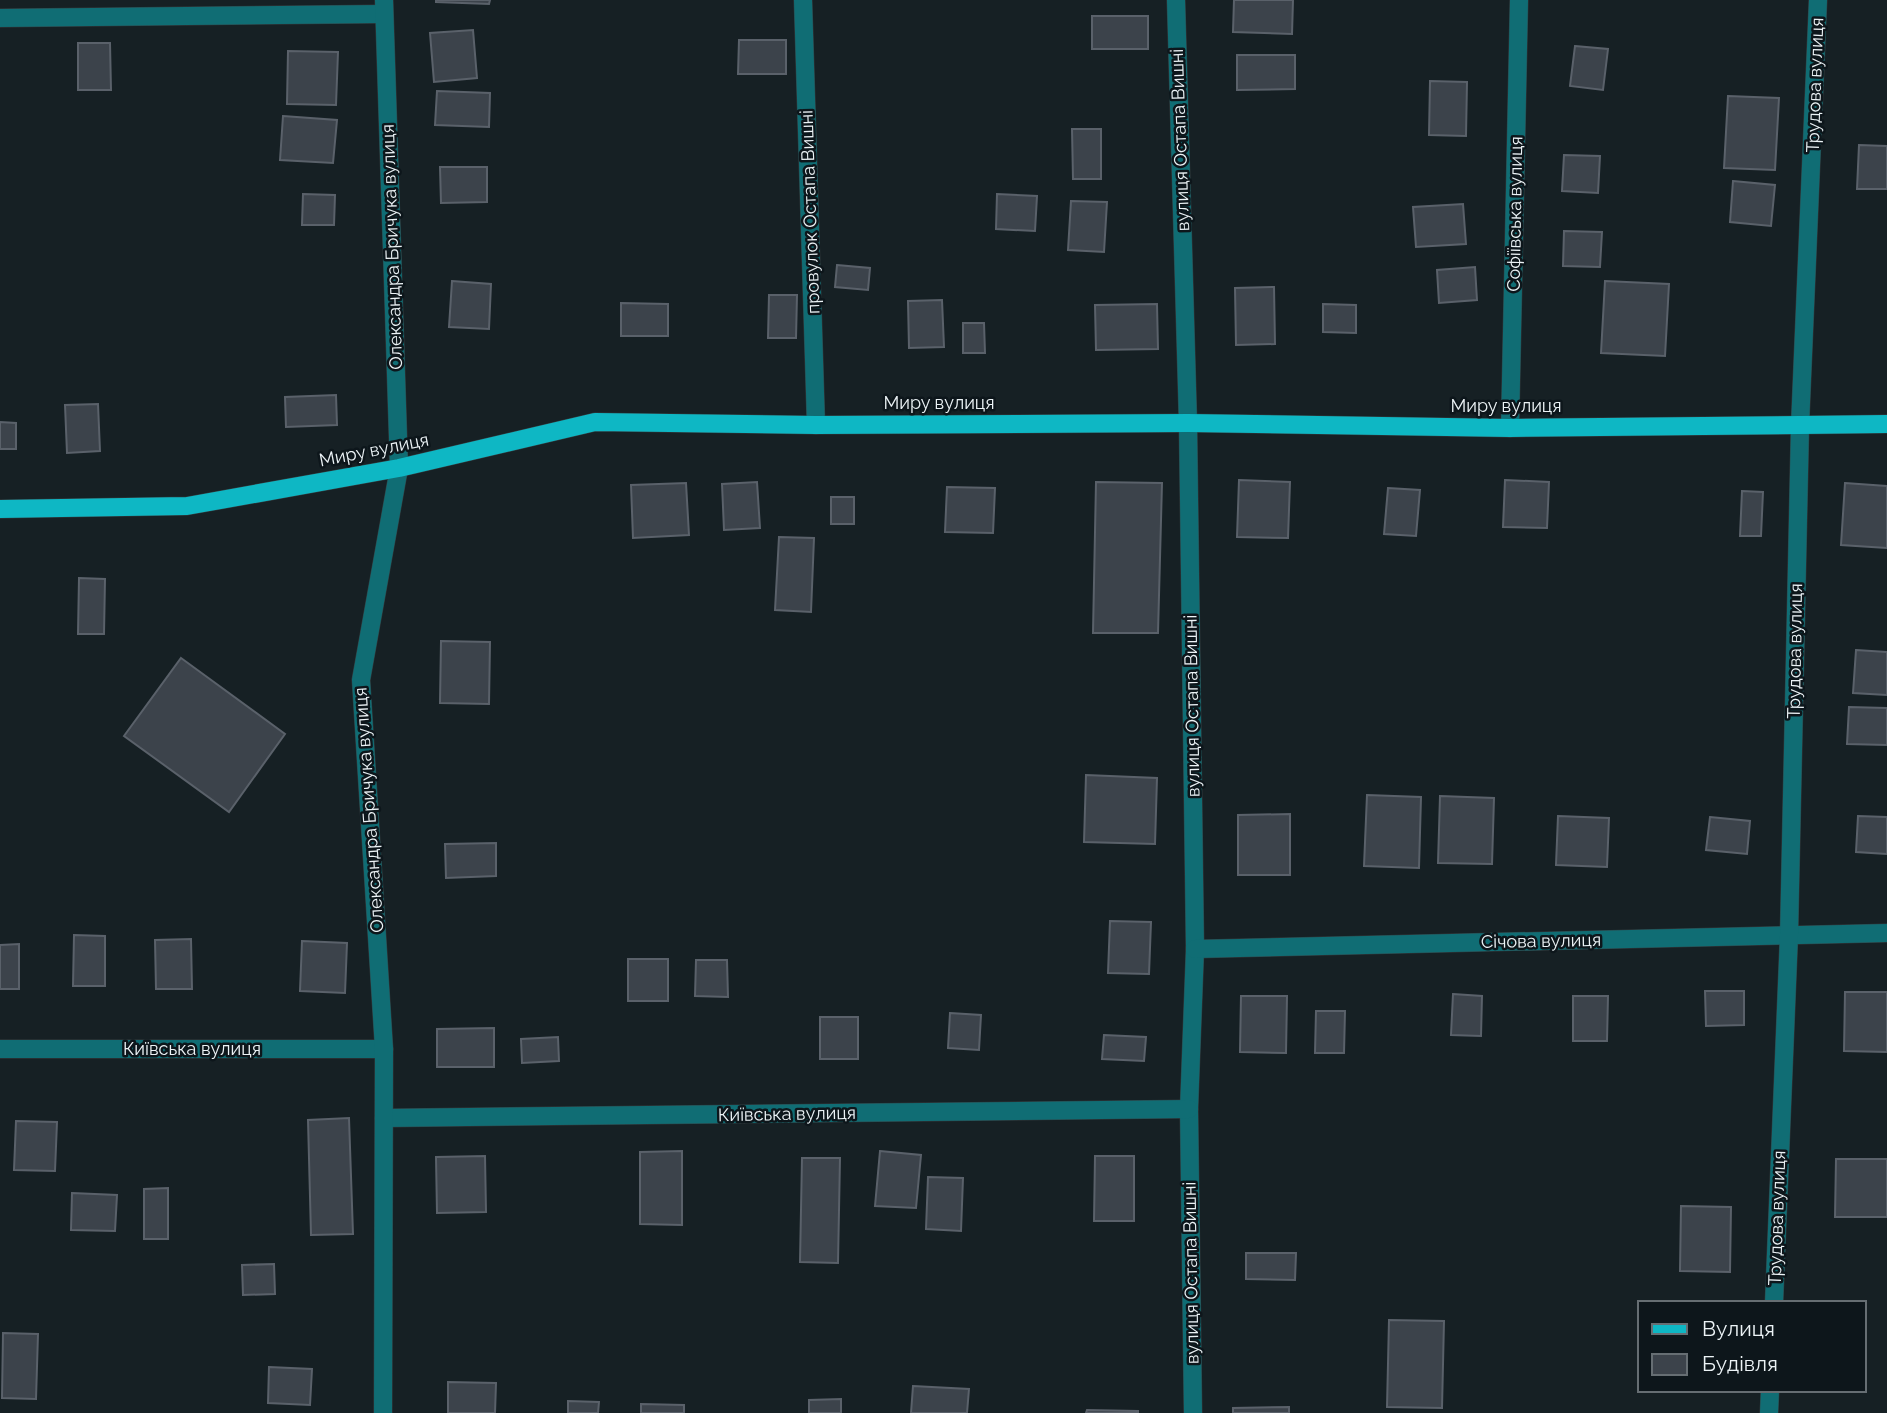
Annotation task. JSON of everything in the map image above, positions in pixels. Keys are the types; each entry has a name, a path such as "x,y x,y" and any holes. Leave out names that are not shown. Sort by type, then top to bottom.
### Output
{"main road":[{"name":"Миру вулиця","path":"0,509 187,506 399,468 594,422 816,425 1188,423 1510,428 1887,424"}],"street":[{"name":"провулок Остапа Вишні","path":"803,0 816,425"},
{"name":"вулиця Остапа Вишні","path":"1176,0 1188,423 1195,949 1189,1109 1193,1413"},
{"name":"Софіївська вулиця","path":"1510,428 1519,0"},
{"name":"Трудова вулиця","path":"1774,1301 1789,935 1800,426 1818,0"},
{"path":"0,18 384,7"},
{"name":"Олександра Бричука вулиця","path":"383,1413 384,1049 361,680 399,468 384,7"},
{"name":"Січова вулиця","path":"1195,949 1887,933"},
{"name":"Київська вулиця","path":"0,1049 384,1049"},
{"name":"Київська вулиця","path":"384,1118 1189,1109"},
{"path":"1769,1413 1770,1392"}],"building":[{"path":"436,0 490,0 489,4"},
{"path":"1234,0 1293,0 1292,34 1233,32"},
{"path":"1092,16 1148,16 1148,49 1092,49"},
{"path":"473,30 477,78 434,82 430,33"},
{"path":"739,40 786,40 786,74 738,74"},
{"path":"78,43 110,43 111,90 78,90"},
{"path":"1575,46 1608,49 1603,90 1570,86"},
{"path":"288,51 338,52 336,105 287,104"},
{"path":"1237,55 1295,55 1295,89 1237,90"},
{"path":"1430,81 1467,82 1466,136 1429,135"},
{"path":"437,91 490,93 489,127 435,125"},
{"path":"1728,96 1779,98 1775,170 1724,168"},
{"path":"283,116 337,120 333,163 280,160"},
{"path":"1072,129 1101,129 1101,179 1073,179"},
{"path":"1859,145 1887,146 1887,189 1857,189"},
{"path":"1564,155 1600,156 1598,193 1562,191"},
{"path":"440,167 487,167 487,202 441,203"},
{"path":"1733,181 1775,185 1771,226 1730,222"},
{"path":"303,194 335,195 334,225 302,225"},
{"path":"997,194 1037,196 1035,231 996,229"},
{"path":"1071,201 1107,202 1104,252 1068,250"},
{"path":"1463,204 1466,244 1416,247 1413,207"},
{"path":"1564,231 1602,232 1600,267 1563,266"},
{"path":"837,265 870,268 868,290 835,287"},
{"path":"1475,267 1477,300 1439,303 1437,270"},
{"path":"452,281 491,284 489,329 449,327"},
{"path":"1605,281 1669,284 1665,356 1601,353"},
{"path":"1274,287 1275,344 1236,345 1235,288"},
{"path":"769,295 797,295 796,338 768,338"},
{"path":"942,300 944,347 909,348 908,301"},
{"path":"621,303 668,304 668,336 621,336"},
{"path":"1157,304 1158,349 1096,350 1095,305"},
{"path":"1323,304 1356,305 1356,333 1323,332"},
{"path":"963,323 984,323 985,353 963,353"},
{"path":"336,395 337,425 286,427 285,397"},
{"path":"98,404 100,451 67,453 65,405"},
{"path":"0,422 16,423 16,449 0,449"},
{"path":"1239,480 1290,482 1288,538 1237,537"},
{"path":"1505,480 1549,482 1547,528 1503,527"},
{"path":"757,482 760,528 724,530 722,484"},
{"path":"1096,482 1162,483 1158,633 1093,633"},
{"path":"686,483 689,535 633,538 631,485"},
{"path":"1845,483 1887,486 1887,548 1841,545"},
{"path":"947,487 995,488 993,533 945,532"},
{"path":"1388,488 1420,490 1416,536 1384,534"},
{"path":"1742,491 1763,492 1761,536 1740,536"},
{"path":"831,497 854,497 854,524 831,524"},
{"path":"779,537 814,538 811,612 775,610"},
{"path":"79,578 105,579 104,634 78,634"},
{"path":"441,641 490,642 489,704 440,703"},
{"path":"1856,650 1887,652 1887,695 1853,693"},
{"path":"181,658 285,734 229,812 124,736"},
{"path":"1849,707 1887,708 1887,745 1847,744"},
{"path":"1086,775 1157,778 1155,844 1084,842"},
{"path":"1367,795 1421,797 1419,868 1364,866"},
{"path":"1440,796 1494,798 1492,864 1438,863"},
{"path":"1290,814 1290,875 1238,875 1238,815"},
{"path":"1558,816 1609,818 1607,867 1556,865"},
{"path":"1858,816 1887,817 1887,854 1856,852"},
{"path":"1710,817 1750,821 1747,854 1706,850"},
{"path":"496,843 496,876 446,878 445,844"},
{"path":"1110,921 1151,922 1149,974 1108,973"},
{"path":"74,935 105,936 105,986 73,986"},
{"path":"191,939 192,989 156,989 155,940"},
{"path":"302,941 347,943 345,993 300,991"},
{"path":"19,944 19,989 0,989 0,945"},
{"path":"628,959 668,959 668,1001 628,1001"},
{"path":"696,960 727,960 728,997 695,996"},
{"path":"1705,991 1744,991 1744,1025 1706,1026"},
{"path":"1845,992 1887,992 1887,1052 1844,1051"},
{"path":"1453,994 1482,996 1481,1036 1451,1035"},
{"path":"1241,996 1287,996 1286,1053 1240,1052"},
{"path":"1573,996 1608,996 1607,1041 1573,1041"},
{"path":"1316,1011 1345,1011 1344,1053 1315,1053"},
{"path":"950,1013 981,1015 979,1050 948,1048"},
{"path":"820,1017 858,1017 858,1059 820,1059"},
{"path":"494,1028 494,1067 437,1067 437,1029"},
{"path":"1104,1035 1146,1037 1144,1061 1102,1059"},
{"path":"558,1037 559,1061 522,1063 521,1039"},
{"path":"349,1118 353,1234 311,1235 308,1120"},
{"path":"16,1121 57,1122 55,1171 14,1170"},
{"path":"682,1151 682,1225 640,1224 640,1152"},
{"path":"880,1151 921,1155 916,1208 875,1206"},
{"path":"485,1156 486,1212 437,1213 436,1157"},
{"path":"1095,1156 1134,1156 1134,1221 1094,1221"},
{"path":"802,1158 840,1158 838,1263 800,1262"},
{"path":"1836,1159 1887,1159 1887,1217 1835,1217"},
{"path":"928,1177 963,1178 961,1231 926,1229"},
{"path":"168,1188 168,1239 144,1239 144,1189"},
{"path":"72,1193 117,1195 115,1231 71,1230"},
{"path":"1681,1206 1731,1207 1730,1272 1680,1271"},
{"path":"1246,1253 1296,1253 1295,1280 1246,1279"},
{"path":"274,1264 275,1294 243,1295 242,1265"},
{"path":"1389,1320 1444,1321 1442,1408 1387,1407"},
{"path":"3,1333 38,1334 36,1399 2,1398"},
{"path":"269,1367 312,1369 310,1405 268,1403"},
{"path":"448,1382 496,1383 495,1413 448,1413"},
{"path":"913,1386 969,1389 967,1413 911,1413"},
{"path":"841,1399 841,1413 809,1413 809,1400"},
{"path":"568,1401 599,1402 598,1413 568,1413"},
{"path":"641,1404 684,1405 684,1413 641,1413"},
{"path":"1289,1407 1289,1413 1233,1413 1233,1408"},
{"path":"1087,1410 1138,1411 1138,1413 1086,1413"}]}
